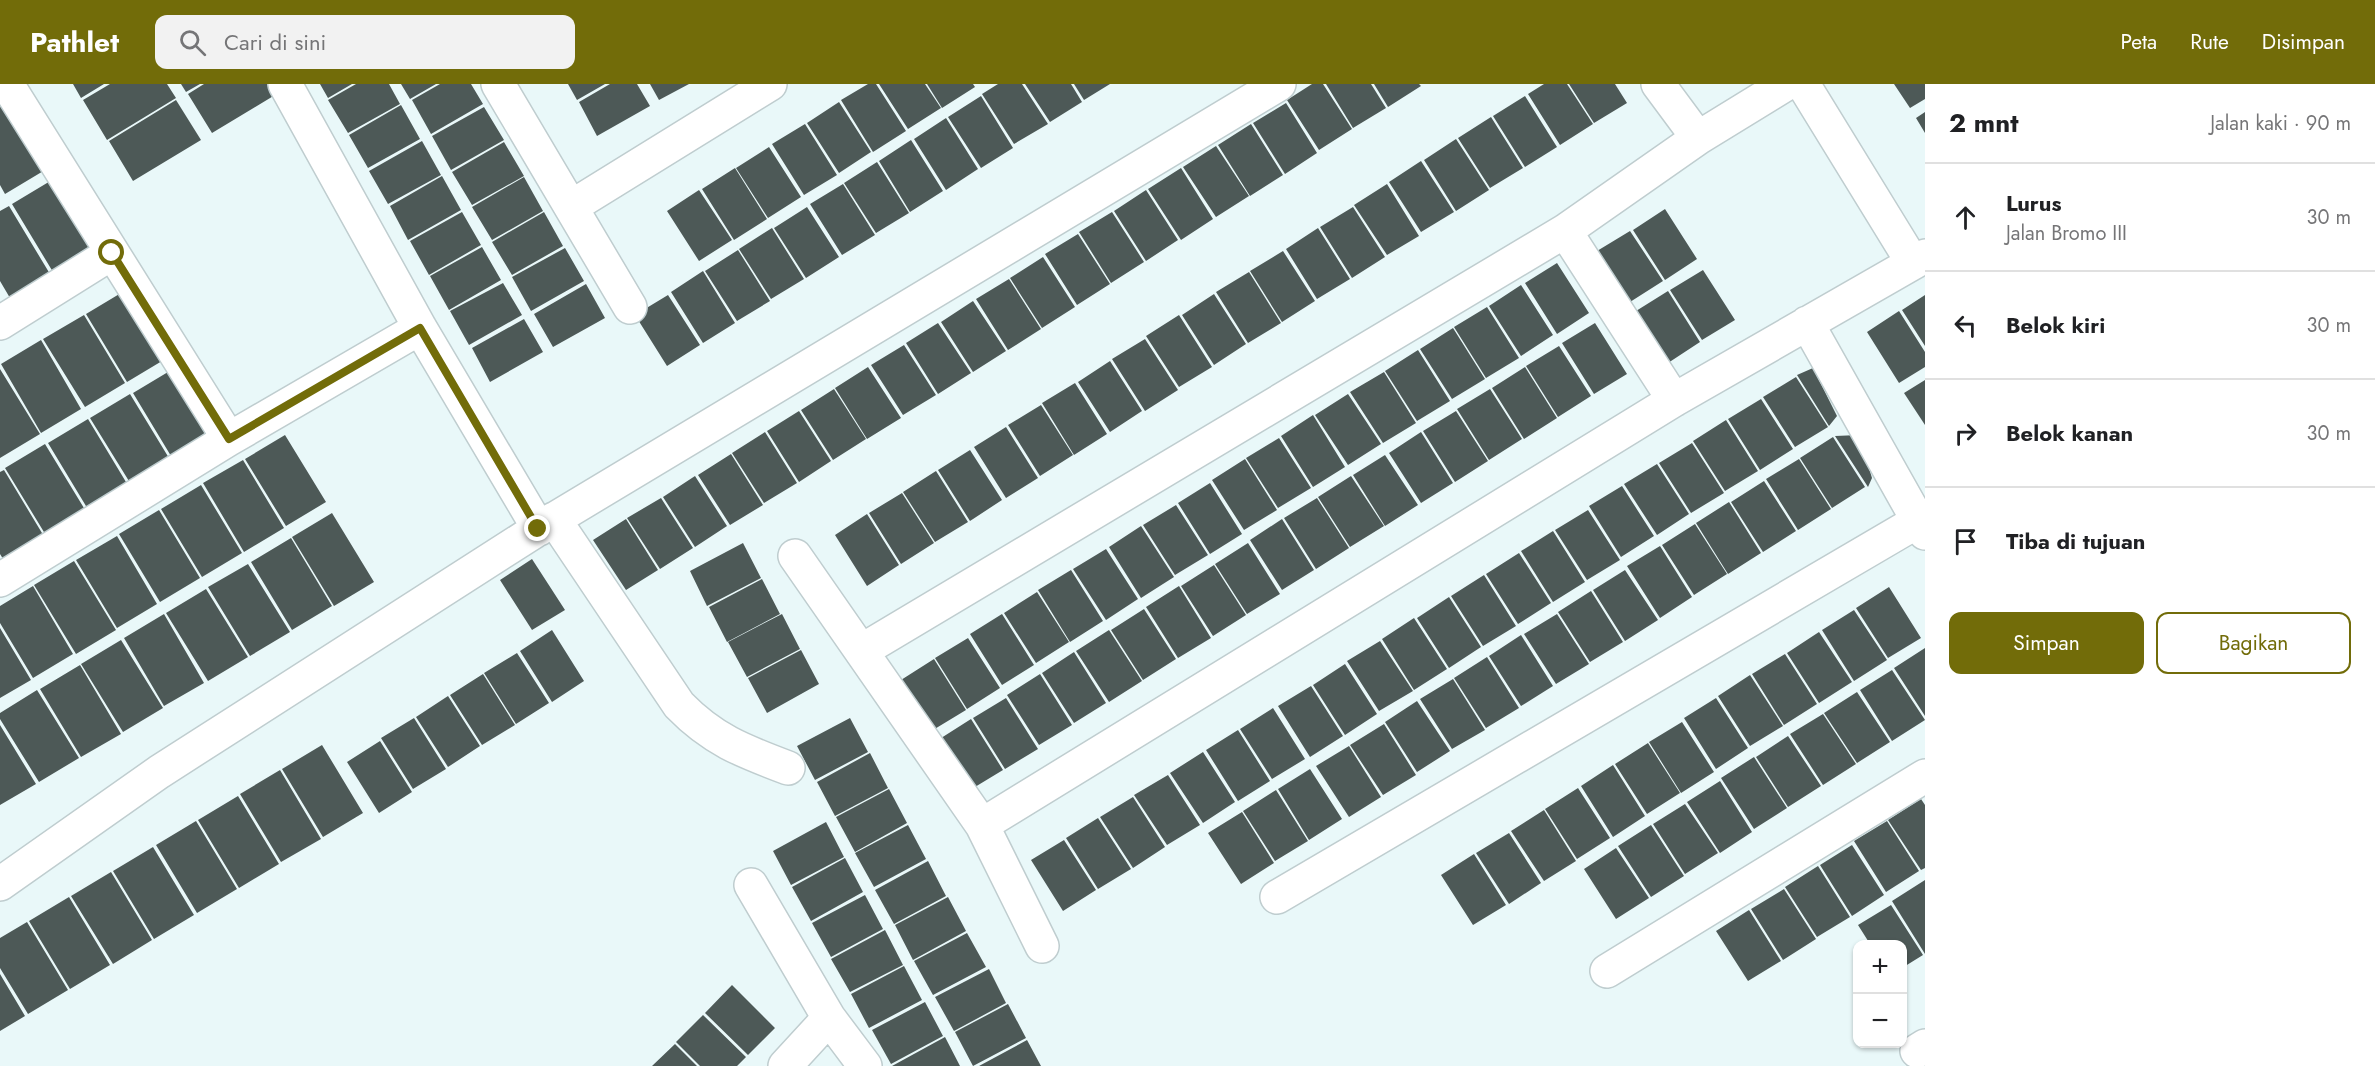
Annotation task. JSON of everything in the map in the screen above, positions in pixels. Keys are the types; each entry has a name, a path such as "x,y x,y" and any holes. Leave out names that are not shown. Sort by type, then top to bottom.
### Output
{"street":[{"path":"7,84 229,439"},
{"path":"285,84 420,328 546,524 679,705 699,725 717,738 788,768"},
{"path":"498,84 630,308"},
{"path":"571,207 769,84"},
{"path":"0,884 159,772 546,524 1279,84"},
{"path":"1658,84 1698,138"},
{"path":"862,650 1564,231 1698,138 1786,84"},
{"path":"982,825 1674,400 1919,260 1803,84"},
{"path":"1564,231 1674,400"},
{"path":"0,323 112,253"},
{"path":"1277,897 1922,524 1807,323"},
{"path":"0,580 229,439 420,328"},
{"path":"795,556 982,825 1042,946"},
{"path":"1607,971 1925,776"},
{"path":"751,885 829,1018 865,1066"},
{"path":"785,1066 829,1018"}],"building":[{"path":"73,84 104,84 81,98"},
{"path":"110,84 167,84 176,98 107,140 83,100"},
{"path":"181,84 200,84 186,92"},
{"path":"204,84 275,84 280,92 212,133 188,94"},
{"path":"320,84 352,84 328,98"},
{"path":"356,84 389,84 400,104 348,133 328,100"},
{"path":"401,84 436,84 410,99"},
{"path":"440,84 471,84 483,104 431,134 412,100"},
{"path":"568,84 605,84 577,100"},
{"path":"610,84 637,84 650,106 597,136 579,102"},
{"path":"650,84 689,84 659,100"},
{"path":"868,84 876,84 906,131 873,152 841,100"},
{"path":"879,84 925,84 941,108 908,129"},
{"path":"927,84 973,84 975,87 942,108"},
{"path":"998,84 1022,84 1048,124 1014,144 982,94"},
{"path":"1025,84 1071,84 1082,102 1050,122"},
{"path":"1074,84 1110,84 1084,100"},
{"path":"1312,84 1323,84 1352,129 1319,150 1287,100"},
{"path":"1326,84 1371,84 1386,108 1353,128"},
{"path":"1374,84 1419,84 1421,86 1388,107"},
{"path":"1544,84 1567,84 1593,124 1560,145 1528,94"},
{"path":"1569,84 1615,84 1627,103 1594,123"},
{"path":"1894,84 1925,84 1925,99 1910,108"},
{"path":"981,96 1013,148 981,168 948,117"},
{"path":"1525,96 1557,147 1525,167 1493,116"},
{"path":"176,100 201,140 133,181 109,141"},
{"path":"5,102 45,170 5,194 0,185 0,105"},
{"path":"839,102 871,152 839,173 807,123"},
{"path":"1286,103 1317,153 1285,174 1253,123"},
{"path":"401,105 420,139 368,168 349,135"},
{"path":"484,107 504,140 451,170 432,136"},
{"path":"1925,112 1925,133 1916,118"},
{"path":"1491,117 1523,168 1490,188 1458,138"},
{"path":"946,118 978,169 946,190 914,139"},
{"path":"805,124 837,175 804,195 772,144"},
{"path":"1251,124 1283,175 1250,196 1218,145"},
{"path":"1456,139 1489,190 1456,211 1424,160"},
{"path":"911,140 943,191 910,212 879,161"},
{"path":"422,141 441,175 388,204 369,171"},
{"path":"504,142 524,176 472,205 452,172"},
{"path":"1216,146 1249,196 1216,217 1183,167"},
{"path":"769,147 801,197 768,218 736,168"},
{"path":"1421,161 1454,212 1421,232 1389,182"},
{"path":"877,162 909,213 876,233 844,183"},
{"path":"735,168 767,219 734,240 702,189"},
{"path":"1181,168 1213,219 1181,240 1148,189"},
{"path":"442,176 461,210 408,240 390,206"},
{"path":"524,177 543,211 492,240 472,207"},
{"path":"52,180 93,249 53,272 12,204"},
{"path":"843,184 875,235 842,255 810,204"},
{"path":"1387,184 1419,236 1387,255 1354,205"},
{"path":"699,190 732,240 699,261 667,211"},
{"path":"1146,190 1178,240 1146,261 1114,211"},
{"path":"9,206 50,274 10,298 0,281 0,211"},
{"path":"807,207 839,257 806,278 774,228"},
{"path":"1353,207 1385,257 1352,278 1320,227"},
{"path":"1665,209 1697,259 1665,280 1633,230"},
{"path":"462,212 481,245 429,275 410,241"},
{"path":"544,212 563,246 512,275 492,242"},
{"path":"1112,212 1144,262 1111,283 1079,232"},
{"path":"772,228 804,279 771,299 739,249"},
{"path":"1318,228 1350,279 1317,299 1286,249"},
{"path":"1630,231 1663,281 1630,302 1597,251"},
{"path":"1078,234 1110,284 1077,305 1045,254"},
{"path":"482,247 501,280 449,310 430,276"},
{"path":"565,248 584,281 531,311 512,277"},
{"path":"738,250 770,301 737,321 705,271"},
{"path":"1283,251 1315,301 1282,322 1250,271"},
{"path":"1043,257 1075,307 1042,328 1010,278"},
{"path":"1557,263 1589,313 1557,334 1525,283"},
{"path":"1703,270 1735,320 1702,340 1670,290"},
{"path":"703,271 735,323 703,343 671,292"},
{"path":"1249,272 1281,323 1248,343 1216,292"},
{"path":"1009,279 1041,329 1008,350 976,299"},
{"path":"503,283 522,315 469,345 450,311"},
{"path":"586,284 605,318 553,347 534,314"},
{"path":"1521,285 1553,335 1521,356 1489,306"},
{"path":"126,290 167,358 127,382 86,314"},
{"path":"1668,291 1700,342 1668,363 1636,311"},
{"path":"1214,294 1246,344 1214,365 1182,315"},
{"path":"668,295 700,345 667,366 635,315"},
{"path":"1925,295 1925,346 1902,310"},
{"path":"973,301 1006,351 973,372 941,322"},
{"path":"1487,307 1519,358 1486,378 1454,327"},
{"path":"1899,311 1925,352 1925,367 1899,383 1867,332"},
{"path":"84,315 125,383 85,407 43,339"},
{"path":"1179,315 1212,367 1179,387 1146,336"},
{"path":"524,319 543,352 490,382 472,348"},
{"path":"938,323 971,373 938,394 906,343"},
{"path":"1595,323 1627,374 1594,394 1562,343"},
{"path":"1453,328 1485,379 1452,399 1420,349"},
{"path":"1145,339 1178,390 1145,411 1112,359"},
{"path":"41,340 81,409 41,433 1,364"},
{"path":"904,345 936,395 903,415 871,365"},
{"path":"1559,346 1591,396 1558,417 1526,366"},
{"path":"1418,350 1450,401 1417,421 1385,371"},
{"path":"1110,361 1142,411 1110,432 1078,382"},
{"path":"868,367 901,418 867,439 835,388"},
{"path":"1525,367 1557,418 1524,439 1492,388"},
{"path":"1813,368 1837,416 1829,426 1797,375"},
{"path":"0,369 40,434 0,458"},
{"path":"173,369 214,437 174,461 133,393"},
{"path":"1384,372 1416,423 1383,443 1350,392"},
{"path":"1796,377 1828,427 1795,447 1763,397"},
{"path":"1925,380 1925,425 1904,393"},
{"path":"1075,383 1107,434 1074,455 1042,403"},
{"path":"834,389 866,439 833,460 801,410"},
{"path":"1490,389 1522,439 1489,460 1457,409"},
{"path":"130,394 172,463 132,486 90,418"},
{"path":"1348,394 1381,444 1348,465 1315,415"},
{"path":"1761,399 1793,449 1760,470 1728,419"},
{"path":"1041,405 1073,455 1040,476 1008,425"},
{"path":"799,411 831,461 799,482 767,431"},
{"path":"1456,411 1488,461 1455,482 1423,431"},
{"path":"1313,415 1345,467 1313,487 1281,436"},
{"path":"88,419 129,487 89,511 48,443"},
{"path":"1726,420 1758,471 1725,491 1693,441"},
{"path":"1006,427 1038,478 1006,498 974,447"},
{"path":"765,432 797,483 764,503 732,453"},
{"path":"1421,432 1453,483 1421,503 1389,453"},
{"path":"285,435 326,502 286,526 245,459"},
{"path":"1859,435 1872,478 1868,487 1835,436"},
{"path":"1833,437 1865,487 1832,508 1800,458"},
{"path":"1279,438 1311,488 1278,508 1246,458"},
{"path":"1692,443 1724,493 1691,513 1659,463"},
{"path":"45,444 87,513 47,537 5,468"},
{"path":"970,450 1002,500 970,521 938,470"},
{"path":"731,454 763,505 730,525 698,475"},
{"path":"1385,455 1418,505 1385,526 1353,475"},
{"path":"1245,459 1277,510 1244,530 1212,480"},
{"path":"1799,459 1831,509 1798,530 1766,479"},
{"path":"243,460 284,528 244,552 203,483"},
{"path":"1657,464 1689,514 1657,535 1624,484"},
{"path":"4,470 45,538 5,562 0,554 0,472"},
{"path":"936,471 968,522 935,542 903,492"},
{"path":"695,476 727,526 695,547 663,497"},
{"path":"1351,476 1384,526 1350,547 1318,497"},
{"path":"1764,481 1796,531 1763,552 1731,502"},
{"path":"1210,483 1242,534 1210,554 1178,503"},
{"path":"201,485 242,553 202,577 161,509"},
{"path":"1622,486 1654,536 1621,557 1589,506"},
{"path":"902,493 934,543 901,564 869,513"},
{"path":"661,498 693,548 660,569 627,518"},
{"path":"1317,498 1349,548 1316,569 1284,518"},
{"path":"1729,502 1761,553 1728,574 1696,523"},
{"path":"1176,505 1208,555 1175,575 1143,525"},
{"path":"159,510 200,578 160,602 119,534"},
{"path":"1588,510 1620,560 1587,580 1555,530"},
{"path":"332,513 374,582 334,606 292,537"},
{"path":"867,514 899,565 867,586 835,535"},
{"path":"626,519 658,570 626,590 593,540"},
{"path":"1282,519 1314,570 1282,590 1250,540"},
{"path":"1695,524 1727,574 1694,595 1662,545"},
{"path":"1141,526 1174,577 1141,598 1109,547"},
{"path":"1553,531 1585,582 1553,602 1521,551"},
{"path":"117,536 157,604 117,628 76,560"},
{"path":"291,538 332,606 292,630 251,562"},
{"path":"743,543 761,578 707,606 690,571"},
{"path":"1248,543 1280,594 1247,614 1215,564"},
{"path":"1660,546 1692,597 1660,618 1627,566"},
{"path":"1106,549 1138,599 1106,620 1073,569"},
{"path":"1519,553 1551,603 1518,624 1486,574"},
{"path":"532,559 565,610 532,630 500,580"},
{"path":"74,561 116,630 76,654 34,585"},
{"path":"248,564 290,632 250,656 208,587"},
{"path":"1214,565 1246,615 1213,636 1181,586"},
{"path":"1071,570 1103,621 1070,642 1038,590"},
{"path":"1625,570 1658,620 1625,641 1593,590"},
{"path":"1484,575 1516,626 1483,646 1451,596"},
{"path":"762,579 780,614 727,642 709,607"},
{"path":"33,586 73,654 33,678 0,623 0,606"},
{"path":"1179,586 1211,638 1178,658 1146,607"},
{"path":"1889,587 1921,638 1888,658 1856,608"},
{"path":"206,589 248,657 208,681 166,613"},
{"path":"1591,591 1623,642 1590,662 1558,612"},
{"path":"1037,592 1069,642 1036,663 1004,613"},
{"path":"1449,597 1481,647 1449,668 1417,618"},
{"path":"1144,609 1176,659 1143,680 1111,630"},
{"path":"1854,610 1887,660 1854,681 1822,630"},
{"path":"164,614 204,683 164,706 124,638"},
{"path":"782,614 800,649 747,677 728,642"},
{"path":"1002,614 1034,665 1002,685 970,634"},
{"path":"1557,614 1589,664 1556,684 1524,634"},
{"path":"1414,618 1447,669 1414,690 1382,639"},
{"path":"0,628 31,680 0,698"},
{"path":"552,630 584,681 552,702 520,651"},
{"path":"1109,630 1142,681 1109,702 1076,651"},
{"path":"1819,632 1852,682 1819,703 1787,653"},
{"path":"1521,635 1553,686 1521,706 1489,656"},
{"path":"968,638 1000,688 967,709 935,658"},
{"path":"121,640 163,708 123,732 81,664"},
{"path":"1380,641 1413,691 1379,711 1347,661"},
{"path":"1925,648 1925,716 1894,668"},
{"path":"801,650 819,684 767,713 748,678"},
{"path":"1074,652 1106,703 1074,723 1042,673"},
{"path":"517,653 549,703 516,724 484,673"},
{"path":"1785,654 1817,704 1784,725 1752,674"},
{"path":"1487,657 1519,708 1486,728 1454,678"},
{"path":"934,659 966,710 933,730 901,680"},
{"path":"1345,664 1377,714 1345,735 1313,685"},
{"path":"80,665 121,734 81,757 40,689"},
{"path":"1892,670 1925,720 1892,741 1860,690"},
{"path":"483,674 515,725 482,745 450,695"},
{"path":"1040,674 1072,725 1039,745 1007,695"},
{"path":"1750,675 1783,726 1750,746 1718,696"},
{"path":"1453,679 1485,730 1452,749 1420,699"},
{"path":"1311,686 1343,736 1310,757 1278,706"},
{"path":"37,690 79,758 39,782 0,719 0,713"},
{"path":"1857,692 1890,742 1857,763 1824,713"},
{"path":"448,696 480,746 448,767 416,717"},
{"path":"1006,698 1038,749 1005,769 973,718"},
{"path":"1716,698 1748,748 1716,769 1684,718"},
{"path":"1417,701 1450,751 1417,772 1385,722"},
{"path":"1273,708 1305,759 1272,779 1240,729"},
{"path":"1823,714 1856,764 1823,785 1790,734"},
{"path":"414,718 446,769 413,789 381,738"},
{"path":"850,718 868,752 815,780 797,746"},
{"path":"971,719 1003,770 970,790 938,740"},
{"path":"1682,722 1714,772 1681,793 1649,742"},
{"path":"1384,724 1416,775 1383,795 1350,745"},
{"path":"0,725 36,784 0,805"},
{"path":"1238,730 1270,781 1238,801 1206,750"},
{"path":"1788,736 1821,786 1788,807 1756,757"},
{"path":"380,741 412,792 379,813 347,762"},
{"path":"1648,743 1680,793 1647,814 1615,764"},
{"path":"322,745 363,813 323,837 282,769"},
{"path":"1349,746 1381,797 1349,817 1316,766"},
{"path":"1203,752 1235,802 1203,823 1170,773"},
{"path":"870,753 888,788 835,816 817,782"},
{"path":"1754,757 1787,808 1754,829 1721,778"},
{"path":"1613,765 1645,816 1613,837 1581,786"},
{"path":"1310,769 1342,819 1309,840 1278,789"},
{"path":"280,770 321,839 281,862 240,794"},
{"path":"1168,775 1200,825 1167,845 1134,795"},
{"path":"1720,781 1752,832 1720,853 1687,802"},
{"path":"1578,788 1610,838 1577,859 1545,809"},
{"path":"889,789 907,823 855,852 836,817"},
{"path":"1276,790 1308,841 1275,861 1243,811"},
{"path":"238,796 279,864 239,888 198,820"},
{"path":"1133,797 1165,847 1133,868 1100,817"},
{"path":"1921,799 1925,805 1925,868 1921,870 1888,820"},
{"path":"1685,804 1718,853 1685,874 1653,824"},
{"path":"1544,810 1576,861 1544,881 1511,831"},
{"path":"1242,812 1274,863 1241,884 1208,833"},
{"path":"1098,818 1131,869 1098,889 1066,838"},
{"path":"196,821 237,889 197,913 156,845"},
{"path":"1887,821 1919,871 1886,892 1854,841"},
{"path":"826,822 844,857 791,885 773,851"},
{"path":"908,825 926,859 874,887 855,853"},
{"path":"1651,825 1684,876 1651,897 1618,846"},
{"path":"1509,833 1541,883 1509,904 1476,853"},
{"path":"1064,840 1096,890 1063,911 1031,860"},
{"path":"1852,845 1884,895 1852,916 1820,865"},
{"path":"153,847 194,915 154,939 113,871"},
{"path":"1616,848 1649,898 1616,919 1584,869"},
{"path":"1474,854 1506,905 1473,925 1441,875"},
{"path":"845,858 863,892 811,921 792,887"},
{"path":"928,861 946,896 894,924 875,890"},
{"path":"1818,866 1850,917 1817,937 1785,887"},
{"path":"111,872 152,940 113,964 71,896"},
{"path":"1925,880 1925,954 1892,901"},
{"path":"1784,889 1816,939 1783,960 1751,909"},
{"path":"865,895 883,929 831,957 812,923"},
{"path":"69,897 110,965 70,989 29,921"},
{"path":"948,897 966,931 913,960 895,925"},
{"path":"1891,905 1923,955 1907,965 1907,940 1867,940 1858,925"},
{"path":"1749,910 1781,961 1748,981 1716,931"},
{"path":"27,922 68,990 28,1014 0,968 0,938"},
{"path":"885,930 903,965 850,992 831,959"},
{"path":"967,933 986,967 933,995 914,961"},
{"path":"904,966 922,1000 869,1028 851,994"},
{"path":"989,969 1006,1003 954,1031 935,997"},
{"path":"0,974 25,1016 0,1031"},
{"path":"732,985 775,1028 748,1055 705,1013"},
{"path":"925,1002 943,1036 891,1064 872,1030"},
{"path":"1008,1004 1026,1038 973,1066 955,1032"},
{"path":"703,1015 746,1057 737,1066 700,1066 676,1042"},
{"path":"945,1037 960,1066 892,1066"},
{"path":"1027,1040 1041,1066 979,1066"},
{"path":"675,1044 697,1066 652,1066"}],"route":[{"path":"112,253 229,439 420,328 538,529"}]}
